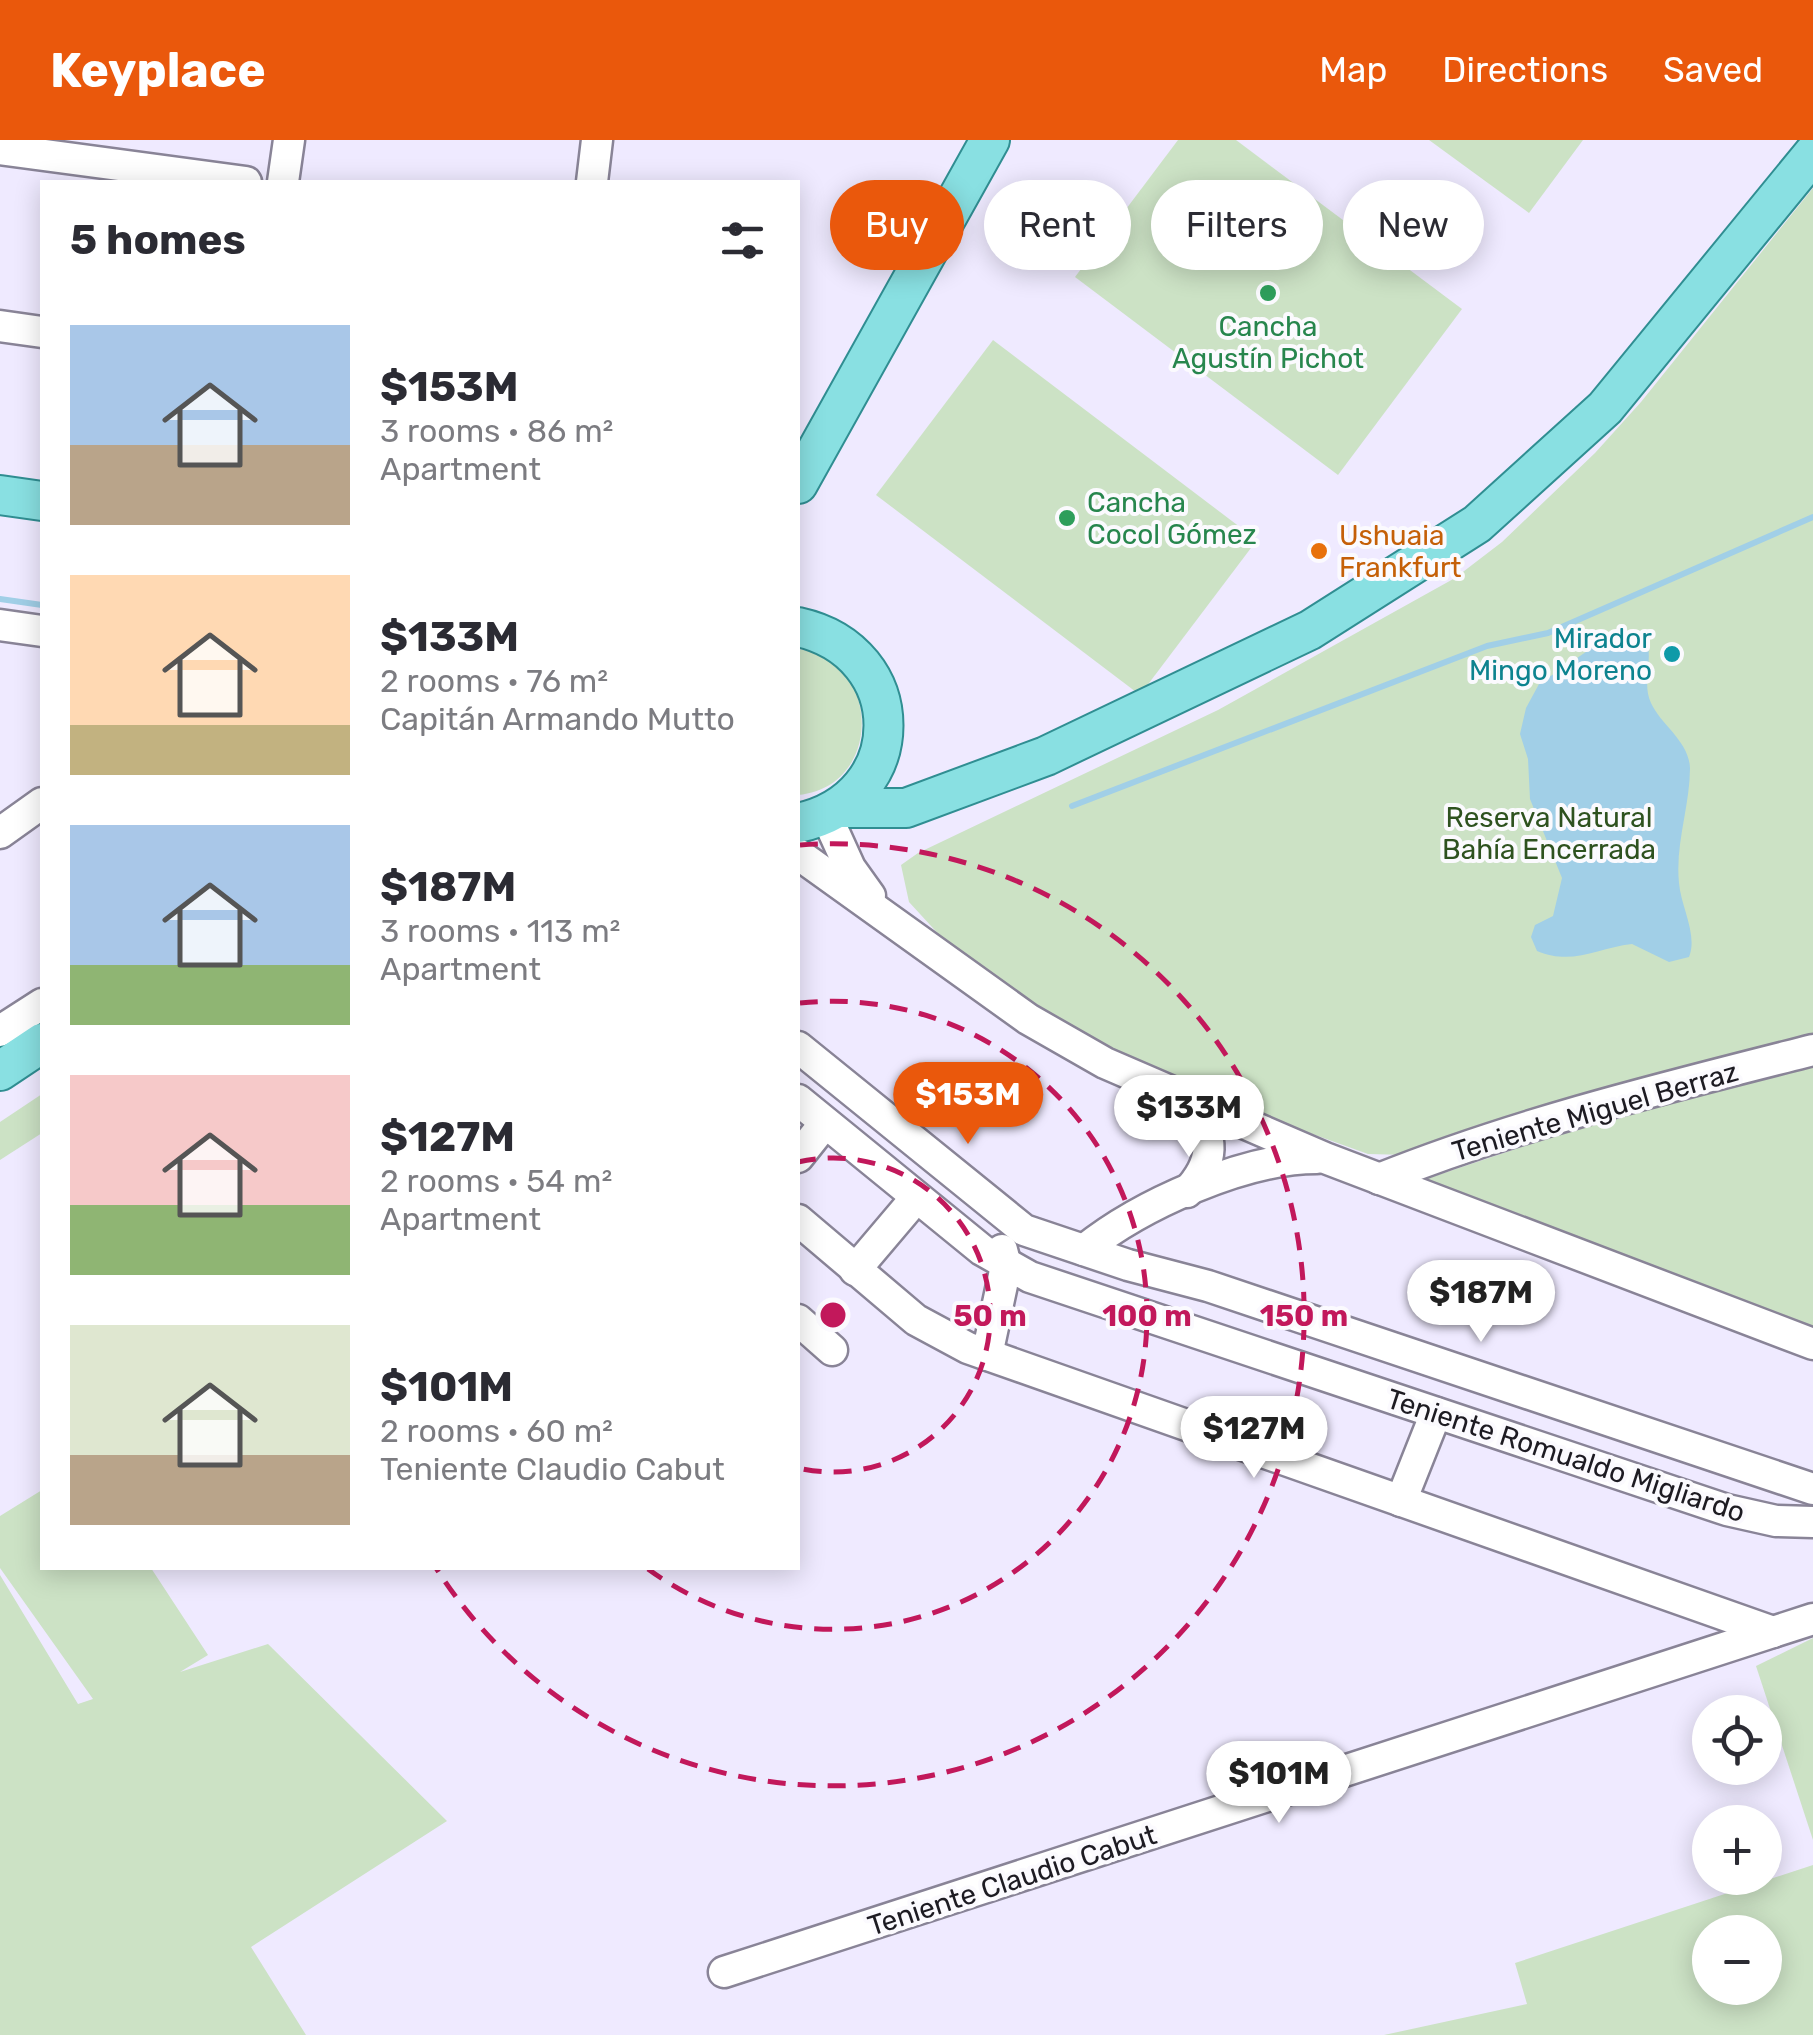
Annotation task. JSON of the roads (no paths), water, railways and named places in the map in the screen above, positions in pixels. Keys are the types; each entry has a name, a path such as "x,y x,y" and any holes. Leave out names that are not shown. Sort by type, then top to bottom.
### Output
{"main road":[{"path":"800,477 810,440 990,140"},
{"path":"821,816 906,808 1046,756 1310,630 1476,524 1605,408 1813,154"},
{"path":"0,495 40,501"},
{"path":"805,626 843,644 863,664 884,713 883,741 875,767 860,790 821,816"},
{"path":"0,1071 40,1044"}],"street":[{"path":"283,180 289,140"},
{"path":"592,180 597,140"},
{"path":"0,149 231,180"},
{"path":"0,326 40,332"},
{"path":"0,625 40,631"},
{"path":"0,832 40,804"},
{"path":"821,816 860,884 896,924"},
{"path":"800,855 1067,1043 1191,1104 1813,1344"},
{"path":"0,1031 40,1005"},
{"name":"Teniente Romualdo Migliardo","path":"800,1049 1024,1230 1128,1265 1208,1286 1813,1489"},
{"name":"Teniente Miguel Berraz","path":"1379,1179 1431,1158 1630,1098 1813,1050"},
{"name":"Teniente Romualdo Migliardo","path":"800,1102 1006,1266 1727,1510 1776,1521 1813,1522"},
{"path":"1187,1192 1203,1175 1210,1157 1210,1139 1191,1104"},
{"path":"800,1154 825,1123"},
{"path":"1084,1250 1132,1216 1187,1192 1279,1161 1325,1158"},
{"path":"855,1270 916,1198"},
{"path":"800,1222 916,1320 987,1354 1773,1632"},
{"path":"987,1354 1006,1266 1002,1257 1005,1241 1024,1230"},
{"path":"1114,1305 1126,1301 1135,1286 1128,1265"},
{"path":"800,1322 832,1350"},
{"path":"1401,1501 1436,1413"},
{"name":"Teniente Claudio Cabut","path":"724,1972 1813,1618"}],"water":[{"path":"1629,633 1645,636 1649,653 1648,695 1661,719 1680,741 1690,768 1678,868 1690,930 1689,957 1669,962 1632,944 1574,956 1550,955 1537,951 1531,937 1535,925 1553,916 1562,878 1530,799 1528,759 1520,734 1526,708 1539,684 1599,643"}],"waterway":[{"path":"1072,806 1487,646 1548,633 1813,517"},
{"path":"0,599 40,605"}],"place":[{"name":"Cancha Agustín Pichot","path":"1268,293"},
{"name":"Cancha Cocol Gómez","path":"1067,518"},
{"name":"Ushuaia Frankfurt","path":"1319,551"},
{"name":"Mirador Mingo Moreno","path":"1672,654"}],"park label":[{"name":"Reserva Natural Bahía Encerrada","path":"1549,833"}]}
